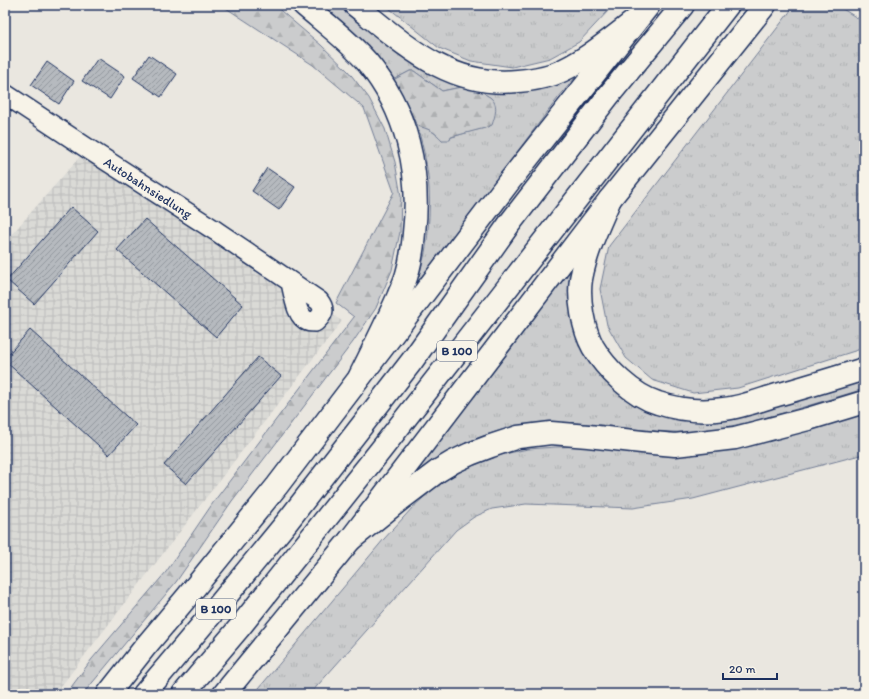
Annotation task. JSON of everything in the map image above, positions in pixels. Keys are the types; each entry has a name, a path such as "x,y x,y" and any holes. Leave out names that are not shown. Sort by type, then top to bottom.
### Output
{"highway":[{"path":"304,5 349,43 368,63 388,93 399,115 413,161 416,216 407,274 393,308 360,376"},
{"path":"355,5 403,43 423,57 444,68 465,77 486,81 509,82 532,80 554,74 570,66 594,51 643,12"},
{"name":"B 100","path":"144,694 287,522 412,361 510,223 609,95 683,5"},
{"name":"B 100","path":"183,694 239,628 728,5"},
{"path":"224,694 350,540 610,199 765,5"},
{"path":"108,694 277,486 508,183 643,12"},
{"path":"610,199 586,260 581,280 580,301 584,323 593,346 610,371 639,394 657,403 680,408 699,410 724,409 748,404 864,369"},
{"path":"350,540 401,498 443,468 470,454 518,437 551,433 668,445 689,444 741,436 808,419 864,402"}],"street":[{"name":"Autobahnsiedlung","path":"5,94 216,231 291,283"}],"shaded area":[{"path":"84,152 342,321 55,694 5,694 5,242"}],"green space":[{"path":"223,5 274,5 321,45 348,71 369,98 385,129 395,162 401,196 400,232 392,270 376,308 353,342 232,501 176,582 83,694 66,694 92,659 166,572 215,500 354,317 336,303 394,192 364,108 313,65"},
{"path":"323,5 348,5 466,86 442,91 414,71 410,71 393,80 367,46"},
{"path":"385,5 607,5 608,11 579,42 550,58 512,67 471,61 439,48"},
{"path":"795,5 836,5 864,22 864,348 738,388 693,393 652,380 626,358 607,325 600,289 609,246"},
{"path":"410,71 414,71 442,91 466,86 482,89 485,94 491,98 496,107 492,125 451,137 450,140 442,140 431,131 417,126 406,102 393,80"},
{"path":"580,72 558,98 421,278 419,275 428,236 430,203 424,152 417,126 431,131 442,140 485,128 491,98 483,93 482,89"},
{"path":"576,257 575,313 659,410 864,375 864,389 754,421 694,432 659,431 553,422 520,425 488,434 468,442 423,468 420,465 511,349"},
{"path":"864,410 864,454 693,499 633,508 526,504 492,509 474,517 456,530 310,694 254,694 384,539 413,507 432,490 452,476 479,463 504,454 528,449 586,446"}],"building":[{"path":"149,55 177,74 161,97 133,78"},
{"path":"98,58 125,76 110,99 82,81"},
{"path":"47,62 74,81 59,104 31,85"},
{"path":"267,168 295,187 279,210 252,191"},
{"path":"71,207 98,231 34,304 7,280"},
{"path":"145,219 243,305 216,337 117,250"},
{"path":"30,330 136,425 109,455 5,361 5,358"},
{"path":"258,357 281,376 186,484 164,465"}]}
